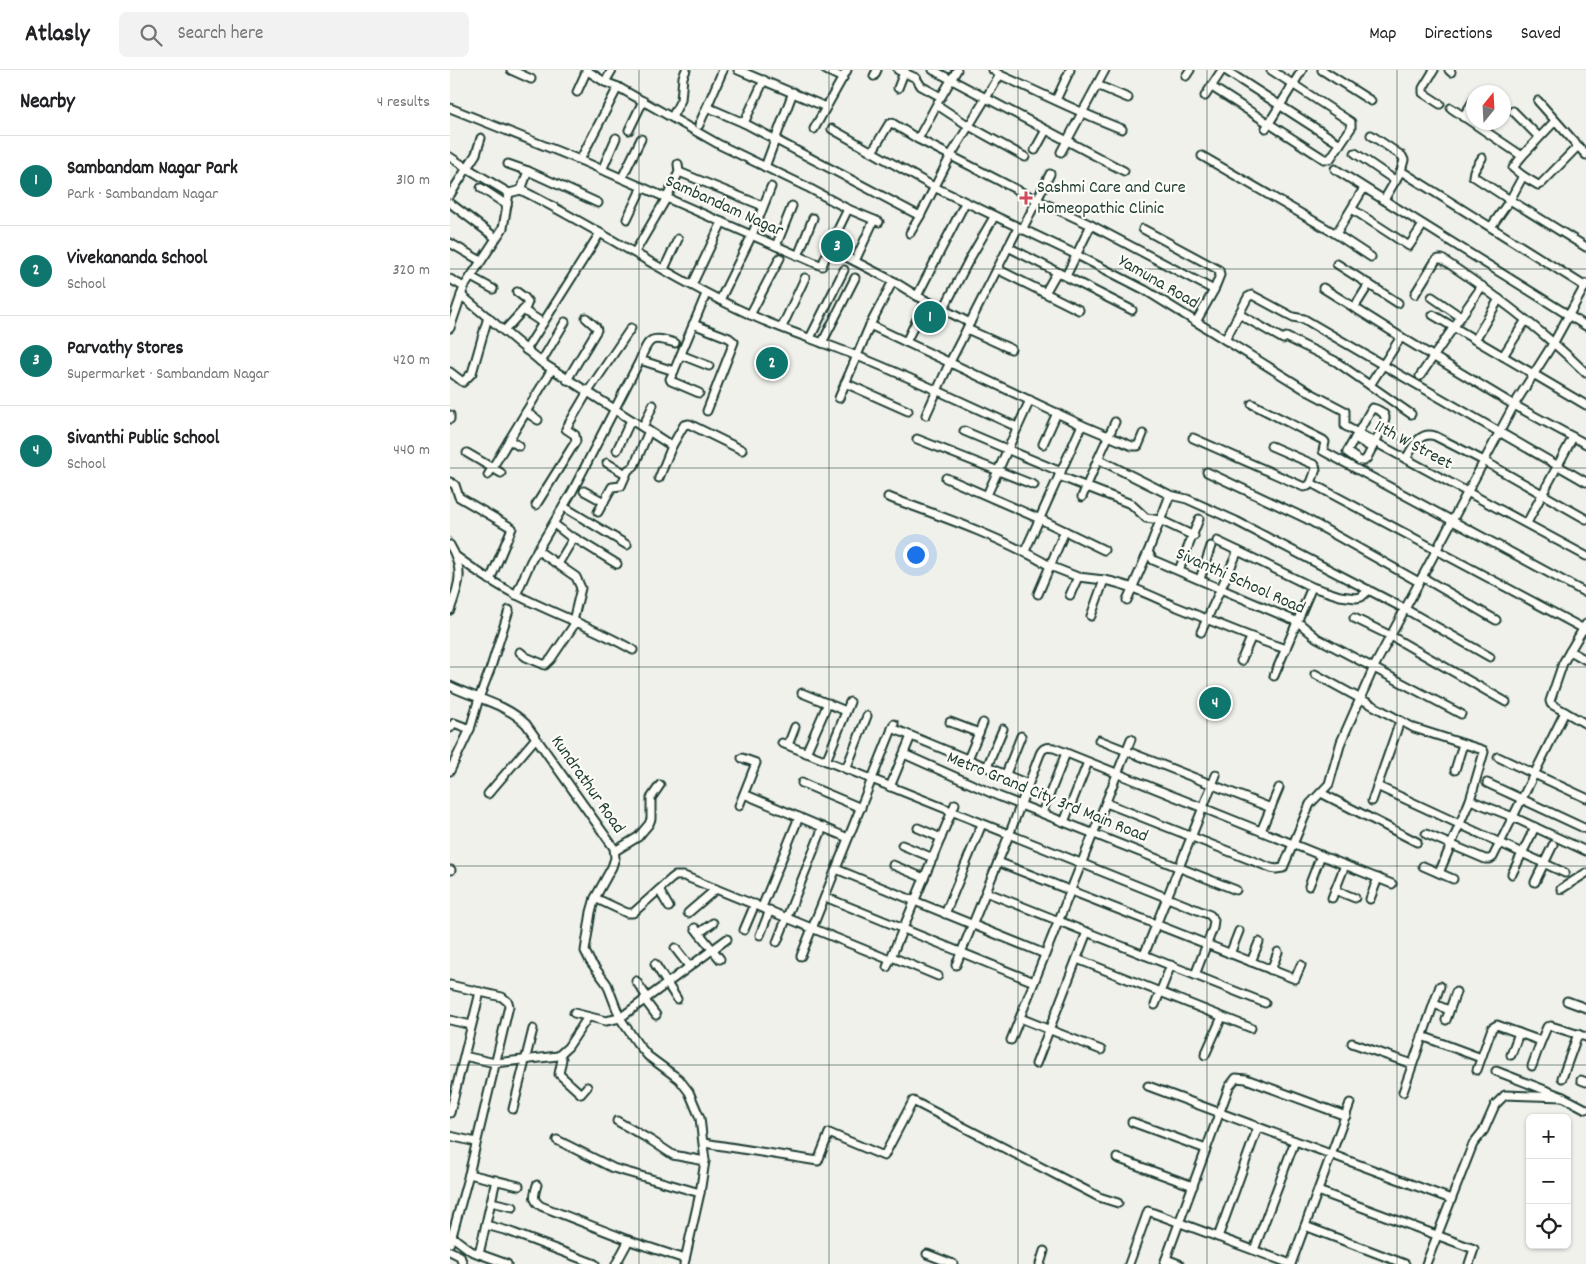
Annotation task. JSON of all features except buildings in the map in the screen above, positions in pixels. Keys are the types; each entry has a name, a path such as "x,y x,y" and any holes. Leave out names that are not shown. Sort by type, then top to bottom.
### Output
{"street":[{"path":"511,70 531,79"},
{"path":"577,92 587,70 605,82 644,101 720,145 876,221 854,261"},
{"path":"605,82 612,70"},
{"path":"672,117 681,100 683,77 686,70"},
{"path":"699,124 722,70"},
{"path":"738,70 750,72 826,107"},
{"path":"826,70 842,78"},
{"path":"814,129 847,70"},
{"path":"933,70 1124,171"},
{"path":"918,139 957,70"},
{"path":"993,70 1083,114 1122,129"},
{"path":"1056,100 1070,70"},
{"path":"1061,152 1105,70"},
{"path":"1205,96 1223,70 1340,144"},
{"path":"1212,87 1267,126 1325,160 1330,159 1351,128 1351,122 1271,70"},
{"path":"1267,126 1302,70"},
{"path":"1322,70 1371,101"},
{"path":"1434,70 1423,88 1423,93 1440,104"},
{"path":"898,88 903,71 916,78 921,86 941,97"},
{"path":"910,233 951,155 1000,75"},
{"path":"744,123 764,80"},
{"path":"1097,85 1128,98"},
{"path":"580,160 618,87"},
{"path":"765,167 793,92"},
{"path":"629,130 644,101"},
{"path":"1538,101 1586,155"},
{"path":"937,105 969,126 1025,157"},
{"path":"707,107 744,123 920,216"},
{"name":"Sambandam Nagar","path":"450,108 580,160 822,266 829,248"},
{"path":"1451,108 1522,156"},
{"path":"1513,110 1539,138"},
{"path":"1463,117 1466,112"},
{"path":"1555,121 1513,168 1538,185 1541,184 1578,146"},
{"path":"872,152 891,123 918,139 1037,200 1091,225 1214,290"},
{"name":"Yamuna Road","path":"832,129 965,203 1077,255 1145,290 1309,392 1345,411 1346,426"},
{"path":"1035,150 1046,130"},
{"path":"1371,135 1402,156 1404,160 1402,171 1384,200"},
{"path":"450,194 476,154 481,138"},
{"path":"602,170 616,138"},
{"path":"622,178 641,140"},
{"path":"1356,153 1396,181"},
{"path":"1202,156 1336,234 1371,258"},
{"path":"450,157 509,193 521,190 635,252 706,294 750,315 856,355 937,389 1017,427"},
{"path":"1482,158 1473,176 1586,248"},
{"path":"508,164 598,202"},
{"path":"635,252 666,198 678,168 763,206"},
{"path":"1335,169 1586,326"},
{"path":"521,190 528,171"},
{"path":"1106,803 1276,869 1284,866 1308,808 1329,784 1341,742 1359,699 1404,609 1514,405 1554,342 1586,286 1402,171"},
{"path":"926,415 950,362 1008,246 1037,200 1050,174"},
{"path":"1491,227 1524,176"},
{"path":"627,219 642,187"},
{"path":"720,300 752,235 771,187"},
{"path":"481,188 507,204"},
{"path":"1336,234 1364,188"},
{"path":"450,328 463,291 503,228 509,193"},
{"path":"450,203 496,238"},
{"path":"917,296 965,203"},
{"path":"776,246 792,206"},
{"path":"848,209 829,248 892,281 1011,349"},
{"path":"1352,210 1409,246 1423,224"},
{"path":"944,310 994,216"},
{"path":"798,256 813,218"},
{"path":"692,285 722,222"},
{"path":"1066,276 1091,225"},
{"path":"1143,229 1219,270 1220,275 1214,290 1196,322"},
{"path":"526,350 600,233"},
{"path":"664,269 678,239"},
{"path":"450,243 481,262"},
{"path":"1008,246 1132,310"},
{"path":"750,315 780,258"},
{"path":"1415,294 1439,258 1442,259 1499,298 1554,342 1586,373"},
{"path":"1337,264 1398,303"},
{"path":"997,269 1079,310"},
{"path":"810,338 844,270"},
{"path":"1045,293 1056,272"},
{"path":"471,277 493,289"},
{"path":"782,327 804,278"},
{"path":"822,342 855,278"},
{"path":"450,279 488,317 541,362 672,446"},
{"path":"839,398 856,355 892,281"},
{"path":"1354,308 1369,284"},
{"path":"1420,376 1482,286"},
{"path":"1323,288 1514,405 1586,444"},
{"path":"504,331 526,307 527,300 517,292"},
{"path":"699,393 670,379 706,294"},
{"path":"1225,340 1248,297 1252,295 1293,318 1304,319 1586,482"},
{"path":"1432,298 1461,316"},
{"path":"1475,340 1499,298"},
{"path":"906,342 926,301"},
{"path":"523,310 543,323"},
{"path":"1239,314 1283,339 1286,337 1335,361 1411,414"},
{"path":"1433,315 1586,405"},
{"path":"450,372 463,382 472,373 488,317"},
{"path":"567,380 597,330 586,318"},
{"path":"1503,356 1526,320"},
{"path":"541,362 565,322"},
{"path":"693,324 729,338 734,342 707,410"},
{"path":"870,325 1082,425 1132,446 1138,446 1143,434"},
{"path":"536,505 576,441 576,435 564,428 631,328"},
{"path":"1370,385 1401,337"},
{"path":"516,595 525,572 564,507 615,410 647,343 651,339 656,338 675,343"},
{"path":"681,355 709,366"},
{"path":"640,360 674,371"},
{"path":"488,475 552,370"},
{"path":"845,383 908,411"},
{"path":"987,495 1030,400"},
{"path":"1252,404 1323,440 1325,442 1323,451 1586,593"},
{"path":"598,512 612,488 621,486 626,474 634,466 652,405"},
{"path":"1372,408 1384,414 1385,418 1364,461 1354,458 1347,452 1358,434 1372,408"},
{"path":"526,412 538,420"},
{"path":"1042,444 1057,413"},
{"path":"617,450 631,420"},
{"path":"1082,497 1115,422"},
{"path":"659,478 672,446 684,425 689,424 742,450"},
{"path":"1025,551 1082,425"},
{"name":"11th W Street","path":"1346,426 1374,443 1406,458 1586,556"},
{"path":"964,431 1008,449 1086,487 1131,504 1146,518 1160,520 1194,536"},
{"path":"1406,458 1420,438 1429,434 1484,461 1586,519"},
{"path":"1528,520 1573,437"},
{"path":"1193,438 1304,487 1308,486 1316,469 1315,465 1271,446"},
{"path":"917,439 1034,485"},
{"path":"509,440 519,446"},
{"path":"467,453 501,473"},
{"path":"1098,459 1170,495 1187,498 1236,522 1369,590 1490,657"},
{"path":"607,463 626,474"},
{"path":"1207,472 1305,518 1496,620"},
{"path":"946,478 1040,519 1104,550"},
{"path":"450,482 455,485 459,497 512,528 490,580"},
{"path":"1311,483 1436,551 1585,628 1563,663 1550,701 1551,704 1586,724"},
{"path":"584,491 604,502"},
{"name":"Sivanthi School Road","path":"1170,495 1148,552 1153,560 1298,622 1317,638 1461,714"},
{"path":"888,497 942,516 1025,551 1050,566 1078,578 1116,582 1252,638 1286,649"},
{"path":"564,507 627,546"},
{"path":"1179,570 1194,536 1199,519"},
{"path":"554,524 616,564"},
{"path":"1038,594 1065,531"},
{"path":"558,564 573,542 573,537"},
{"path":"1217,540 1312,587 1352,599 1361,597 1369,590"},
{"path":"450,545 457,557 460,570 459,581 450,610"},
{"path":"1200,579 1211,546"},
{"path":"520,652 526,657 545,665 548,663 575,621 581,588 576,577 537,550"},
{"path":"1201,632 1238,551"},
{"path":"1127,600 1148,552"},
{"path":"457,557 516,595 575,621 633,650"},
{"path":"1070,595 1078,578"},
{"path":"1091,616 1104,580"},
{"path":"1274,676 1312,587"},
{"path":"450,771 470,729 509,610"},
{"path":"1354,618 1391,636 1506,702"},
{"path":"1241,661 1252,638"},
{"path":"1570,651 1586,660"},
{"path":"1315,674 1400,721 1435,736 1483,750 1470,800 1440,873"},
{"name":"Kundrathur Road","path":"450,686 500,706 519,717 536,738 614,851 615,858 612,868 595,898 585,951 607,984 620,1018 648,1056 679,1079 689,1092 700,1118 705,1161 700,1193 684,1262"},
{"path":"802,693 846,710"},
{"path":"826,761 850,702"},
{"path":"806,753 828,703"},
{"path":"1426,834 1485,859 1493,857 1565,712"},
{"path":"846,769 867,716"},
{"path":"1372,801 1400,721"},
{"path":"950,722 979,733"},
{"path":"450,728 454,723 470,729"},
{"path":"968,759 983,723"},
{"path":"801,956 893,726 911,736 1028,784"},
{"path":"795,727 785,744 1212,917 1214,924 1195,975"},
{"path":"987,767 1003,729"},
{"path":"890,787 911,736"},
{"path":"1006,774 1021,736"},
{"path":"488,794 536,738"},
{"path":"1011,1040 1131,739"},
{"path":"1099,740 1271,808"},
{"path":"1455,770 1463,744"},
{"path":"956,965 1043,749 1050,747 1392,884"},
{"path":"1042,813 1066,753"},
{"name":"Metro Grand City 3rd Main Road","path":"904,754 1020,805 1236,890"},
{"path":"1498,757 1586,798"},
{"path":"739,806 756,763 742,758"},
{"path":"1064,822 1088,762"},
{"path":"1144,955 1216,775"},
{"path":"802,783 861,808"},
{"path":"1488,783 1586,829"},
{"path":"614,851 638,837 649,824 651,820 651,798 660,785"},
{"path":"1377,786 1565,873"},
{"path":"1261,831 1279,788"},
{"path":"1321,793 1417,842"},
{"path":"744,794 848,838"},
{"path":"1470,800 1513,817 1586,851"},
{"path":"890,961 955,804"},
{"path":"762,907 799,817"},
{"path":"945,914 982,824"},
{"path":"777,942 823,827"},
{"path":"1512,874 1535,827"},
{"path":"918,828 941,838"},
{"path":"902,845 933,858"},
{"path":"1536,882 1553,845"},
{"path":"1309,886 1321,855"},
{"path":"998,862 1295,980 1301,965"},
{"path":"893,865 924,878"},
{"path":"1332,898 1345,865"},
{"path":"1423,866 1453,879"},
{"path":"836,870 1045,954"},
{"path":"1561,888 1586,873"},
{"path":"595,898 630,914 635,912 671,879 679,876 688,877 890,961 938,976"},
{"path":"1370,899 1378,878"},
{"path":"1578,878 1586,881"},
{"path":"688,913 716,888"},
{"path":"659,890 668,907"},
{"path":"1335,890 1355,898"},
{"path":"986,892 1266,1003"},
{"path":"825,897 1034,982"},
{"path":"744,930 755,904"},
{"path":"760,935 770,910"},
{"path":"713,923 697,930 720,958"},
{"path":"1036,1064 1088,932"},
{"path":"1230,954 1239,932"},
{"path":"574,1013 606,1021 620,1018 727,939"},
{"path":"1251,962 1259,942"},
{"path":"675,948 689,966"},
{"path":"1271,970 1278,952"},
{"path":"1077,959 1251,1028"},
{"path":"655,964 677,999"},
{"path":"1156,1005 1171,965"},
{"path":"636,981 656,1015"},
{"path":"450,985 502,997 509,1004 469,1174 451,1238 479,1254 507,1264"},
{"path":"1403,1092 1440,986"},
{"path":"450,1113 480,992"},
{"path":"1446,1020 1456,992"},
{"path":"1567,1001 1586,1008"},
{"path":"1434,1004 1450,1010"},
{"path":"1205,1055 1222,1016"},
{"path":"464,1056 495,1063 560,1055 568,1047 588,1017"},
{"path":"1020,1018 1101,1050"},
{"path":"450,1020 471,1025"},
{"path":"1477,1070 1494,1026 1501,1026 1541,1041"},
{"path":"1532,1066 1547,1028 1551,1026 1586,1037"},
{"path":"513,1109 533,1029"},
{"path":"1510,1055 1519,1033"},
{"path":"1562,1078 1578,1034"},
{"path":"1422,1036 1481,1058"},
{"path":"1352,1043 1412,1064"},
{"path":"560,1055 562,1059 558,1072 560,1076 581,1094 587,1087"},
{"path":"1496,1071 1563,1097 1586,1109"},
{"path":"1180,1264 1165,1262 1231,1082 1236,1078 1240,1078 1346,1116"},
{"path":"1148,1086 1451,1198"},
{"path":"1426,1264 1473,1144 1484,1130 1495,1104 1506,1095 1563,1097"},
{"path":"704,1143 818,1161 829,1133 884,1156 913,1101 1099,1197 1118,1203"},
{"path":"1128,1264 1148,1211 1291,1264 1350,1103"},
{"path":"617,1121 652,1141 673,1156 705,1161"},
{"path":"1132,1122 1206,1149"},
{"path":"1218,1237 1258,1127"},
{"path":"450,1136 476,1142"},
{"path":"557,1140 607,1166 700,1193"},
{"path":"1254,1250 1295,1141"},
{"path":"1117,1158 1193,1186"},
{"path":"469,1174 519,1186"},
{"path":"479,1254 496,1180"},
{"path":"537,1185 534,1197 536,1203 541,1206 684,1262"},
{"path":"1318,1191 1474,1249 1469,1264"},
{"path":"491,1202 513,1207"},
{"path":"486,1225 513,1232 595,1264"},
{"path":"1305,1226 1405,1264"},
{"path":"616,1264 629,1240"},
{"path":"450,1251 460,1256 463,1264"},
{"path":"1041,1264 1044,1251"},
{"path":"927,1254 942,1262 953,1264"}],"waterway":[{"path":"450,537 458,551"}],"place":[{"name":"Sashmi Care and Cure Homeopathic Clinic","path":"1026,198"},
{"name":"Parvathy Stores","path":"837,246"},
{"name":"Sambandam Nagar Park","path":"930,317"},
{"name":"Vivekananda School","path":"772,363"},
{"name":"Sivanthi Public School","path":"1215,703"}]}
